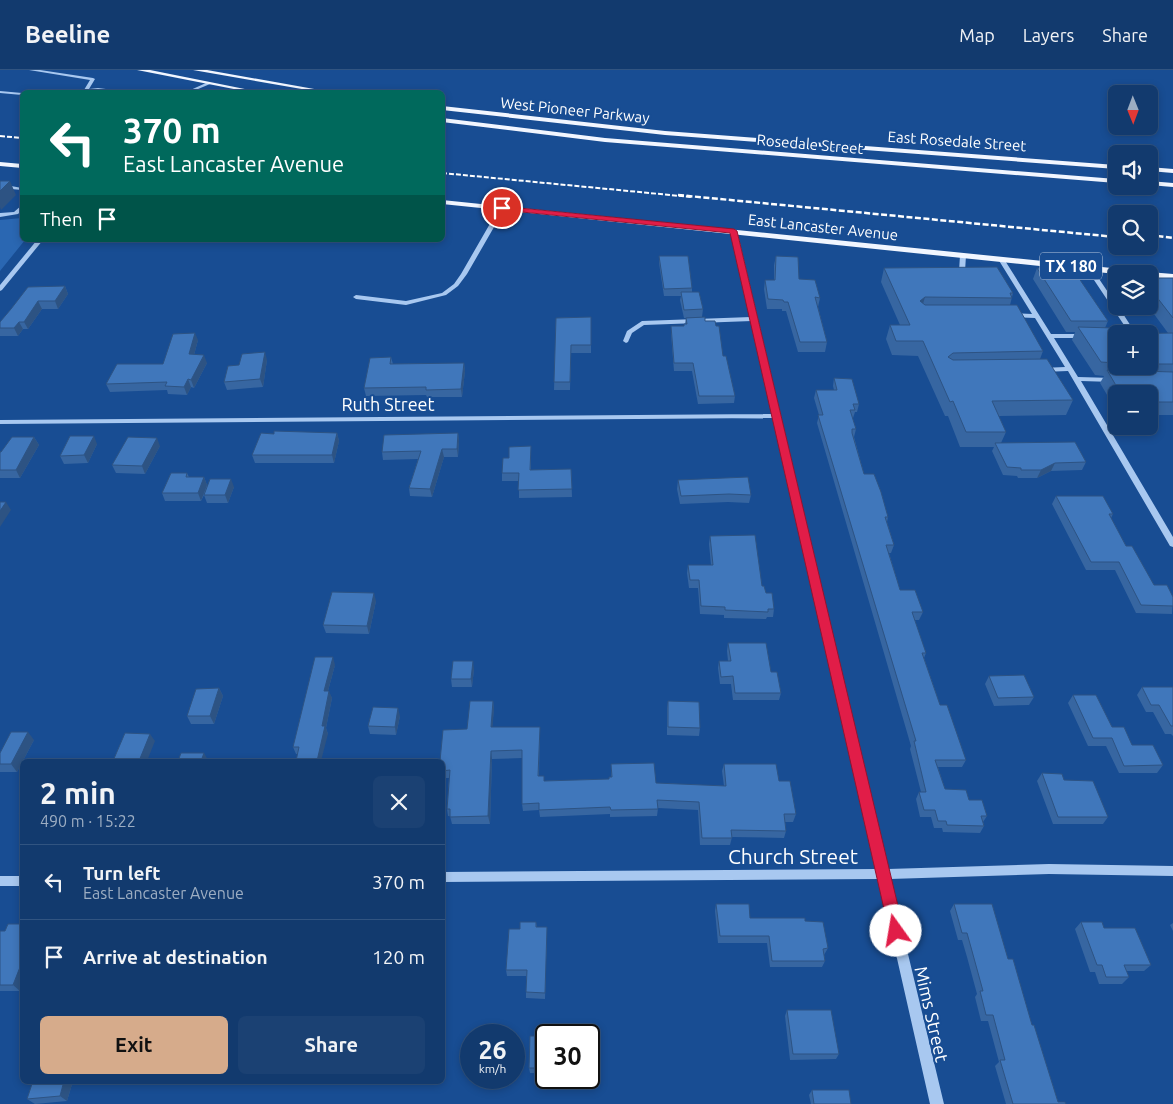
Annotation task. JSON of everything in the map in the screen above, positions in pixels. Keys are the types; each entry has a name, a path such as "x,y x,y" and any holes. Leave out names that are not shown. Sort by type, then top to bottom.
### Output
{"main road":[{"path":"140,70 245,90"},
{"path":"196,70 316,90"},
{"name":"West Pioneer Parkway","path":"445,108 706,136"},
{"path":"458,123 470,112"},
{"name":"West Pioneer Parkway","path":"445,121 503,128"},
{"name":"Rosedale Street","path":"503,128 605,140 800,157 1108,180"},
{"name":"East Rosedale Street","path":"706,136 1108,166"},
{"path":"0,164 20,166"},
{"path":"1158,170 1173,171"},
{"path":"1158,184 1173,185"},
{"name":"East Lancaster Avenue","path":"445,202 1108,270"},
{"path":"1158,276 1173,277"}],"street":[{"path":"31,70 93,79 85,90"},
{"path":"193,90 208,84"},
{"path":"93,90 107,90"},
{"path":"0,92 20,94"},
{"path":"0,186 20,189"},
{"path":"356,297 406,303 444,294 456,285 464,274 502,208"},
{"path":"0,215 16,212 20,209"},
{"name":"Mims Street","path":"734,231 937,1104"},
{"path":"0,289 38,242"},
{"path":"963,255 962,272 971,273"},
{"path":"1001,259 1070,369 1173,544"},
{"path":"1089,268 1128,325"},
{"path":"1007,316 1035,316"},
{"path":"1048,336 1097,336"},
{"path":"1032,370 1070,369"},
{"path":"1076,379 1124,380"},
{"name":"Ruth Street","path":"0,422 776,416"},
{"name":"Church Street","path":"445,877 883,874 1049,869 1173,871"},
{"path":"0,881 20,881"}],"lane":[{"path":"952,272 962,272"},
{"path":"626,341 629,332 642,323 754,319"}],"shaded area":[{"path":"20,218 20,242 23,242 0,271 0,220"}],"building":[{"path":"0,181 10,181 0,191"},
{"path":"659,256 688,256 692,288 664,289"},
{"path":"776,256 798,257 799,279 815,280 820,298 815,297 827,342 800,342 788,302 768,299 765,280 775,280"},
{"path":"997,267 1013,293 1010,293 1012,298 925,297 920,301 925,305 1017,305 1043,351 953,353 948,357 953,360 1047,359 1073,400 992,401 1006,432 966,432 953,401 950,402 923,341 896,341 890,325 910,325 884,268"},
{"path":"1037,268 1072,268 1108,321 1071,321"},
{"path":"1158,278 1173,278 1173,318 1158,299"},
{"path":"65,286 55,301 38,301 24,322 19,322 14,328 0,328 0,322 28,287"},
{"path":"681,292 699,292 703,309 684,310"},
{"path":"591,317 591,345 571,345 570,382 554,382 556,318"},
{"path":"705,317 705,321 715,321 716,326 719,326 723,356 726,356 735,396 699,396 693,363 674,363 671,326 684,326 684,324 687,324 686,318"},
{"path":"1078,327 1108,328 1108,362 1101,362"},
{"path":"195,333 189,354 204,355 191,380 188,379 184,387 165,386 167,382 106,384 117,364 163,364 173,334"},
{"path":"1158,333 1173,333 1173,364 1158,364"},
{"path":"265,352 260,379 224,382 228,366 239,365 242,354"},
{"path":"391,357 390,364 464,363 461,389 426,390 426,387 364,388 370,358"},
{"path":"1158,372 1173,372 1173,402 1158,402 1158,385 1116,385 1110,375 1158,375"},
{"path":"834,378 852,379 859,404 853,404 855,410 850,410 856,429 852,429 852,433 864,474 874,474 881,492 888,517 885,517 894,545 886,545 900,590 915,590 923,612 912,612 926,653 922,653 940,705 947,705 966,760 935,760 945,789 966,790 969,800 982,800 987,816 981,816 984,826 947,825 946,821 938,821 935,810 924,810 919,792 926,792 914,741 916,741 818,415 823,415 816,390 837,390"},
{"path":"274,431 337,433 332,455 252,455 261,433 274,434"},
{"path":"458,433 457,449 442,449 430,489 409,488 421,451 382,452 384,435"},
{"path":"70,436 94,436 84,455 60,456"},
{"path":"12,437 34,437 16,470 0,470 0,452"},
{"path":"128,437 157,438 142,466 112,465"},
{"path":"1075,442 1086,462 1055,463 1041,470 1021,470 1021,468 1007,467 995,443"},
{"path":"531,446 530,470 571,469 572,489 518,490 519,473 502,473 503,458 509,458 509,447"},
{"path":"171,473 187,473 186,477 204,477 198,493 162,493"},
{"path":"748,477 751,495 681,496 678,480"},
{"path":"210,479 231,479 225,495 204,495"},
{"path":"1056,496 1103,496 1113,514 1109,514 1126,546 1132,546 1154,585 1167,585 1173,597 1173,606 1141,605 1119,562 1091,562"},
{"path":"0,502 6,502 0,511"},
{"path":"755,535 762,586 764,586 766,593 772,593 774,609 768,609 768,612 725,610 725,607 701,606 699,580 690,580 688,565 713,565 710,536"},
{"path":"332,592 374,593 367,626 323,625"},
{"path":"728,643 766,643 771,672 777,672 781,693 735,693 733,676 721,677 719,661 731,661"},
{"path":"315,657 333,657 324,691 329,691 322,726 325,726 317,759 296,759 299,747 293,747"},
{"path":"453,661 473,661 471,679 451,679"},
{"path":"1024,675 1034,697 998,698 989,676"},
{"path":"1142,687 1173,687 1173,726 1171,726 1159,705 1151,705"},
{"path":"219,688 210,716 187,716 196,689"},
{"path":"1073,695 1096,695 1112,727 1124,727 1132,745 1153,745 1163,765 1124,766 1112,738 1093,738"},
{"path":"470,701 493,701 491,727 540,727 538,776 544,776 544,781 609,779 609,777 612,777 611,764 654,763 656,783 726,786 724,764 776,764 779,781 790,781 796,814 784,814 786,831 731,830 732,838 702,838 699,802 657,800 658,809 611,810 610,807 539,810 539,803 522,804 522,750 491,751 488,816 450,817 450,809 447,809 450,770 445,771 445,759 440,759 443,730 467,729"},
{"path":"668,701 699,702 700,728 668,727"},
{"path":"373,707 398,708 395,727 368,726"},
{"path":"11,732 28,732 11,764 0,764 0,753"},
{"path":"125,733 150,734 140,759 114,759"},
{"path":"181,753 204,753 202,759 179,759"},
{"path":"1042,773 1062,774 1064,780 1093,781 1108,817 1058,817"},
{"path":"716,904 749,904 750,918 805,918 805,921 823,922 828,948 823,949 825,961 772,961 769,936 720,936"},
{"path":"954,904 992,904 1008,959 1013,959 1032,1025 1034,1025 1058,1102 1065,1102 1066,1104 1013,1104 1000,1060 1005,1060 993,1015 986,1015 980,991 983,991 967,933 962,933"},
{"path":"520,922 536,922 536,927 547,927 545,993 526,992 527,970 506,970 509,929 520,929"},
{"path":"1081,922 1102,922 1104,928 1135,928 1151,965 1124,965 1129,977 1106,977 1102,965 1097,965"},
{"path":"8,924 20,924 20,967 13,985 0,985 0,931 5,931"},
{"path":"787,1010 831,1010 839,1054 793,1054"},
{"path":"530,1036 535,1036 535,1068 529,1068"},
{"path":"32,1084 63,1084 60,1096 27,1099"},
{"path":"812,1090 849,1090 851,1104 814,1104"}],"railway":[{"path":"0,136 20,138"},
{"path":"445,173 691,197"},
{"path":"678,195 1108,236"},
{"path":"1158,236 1173,238"}],"route":[{"path":"502,208 734,231 896,931"}]}
